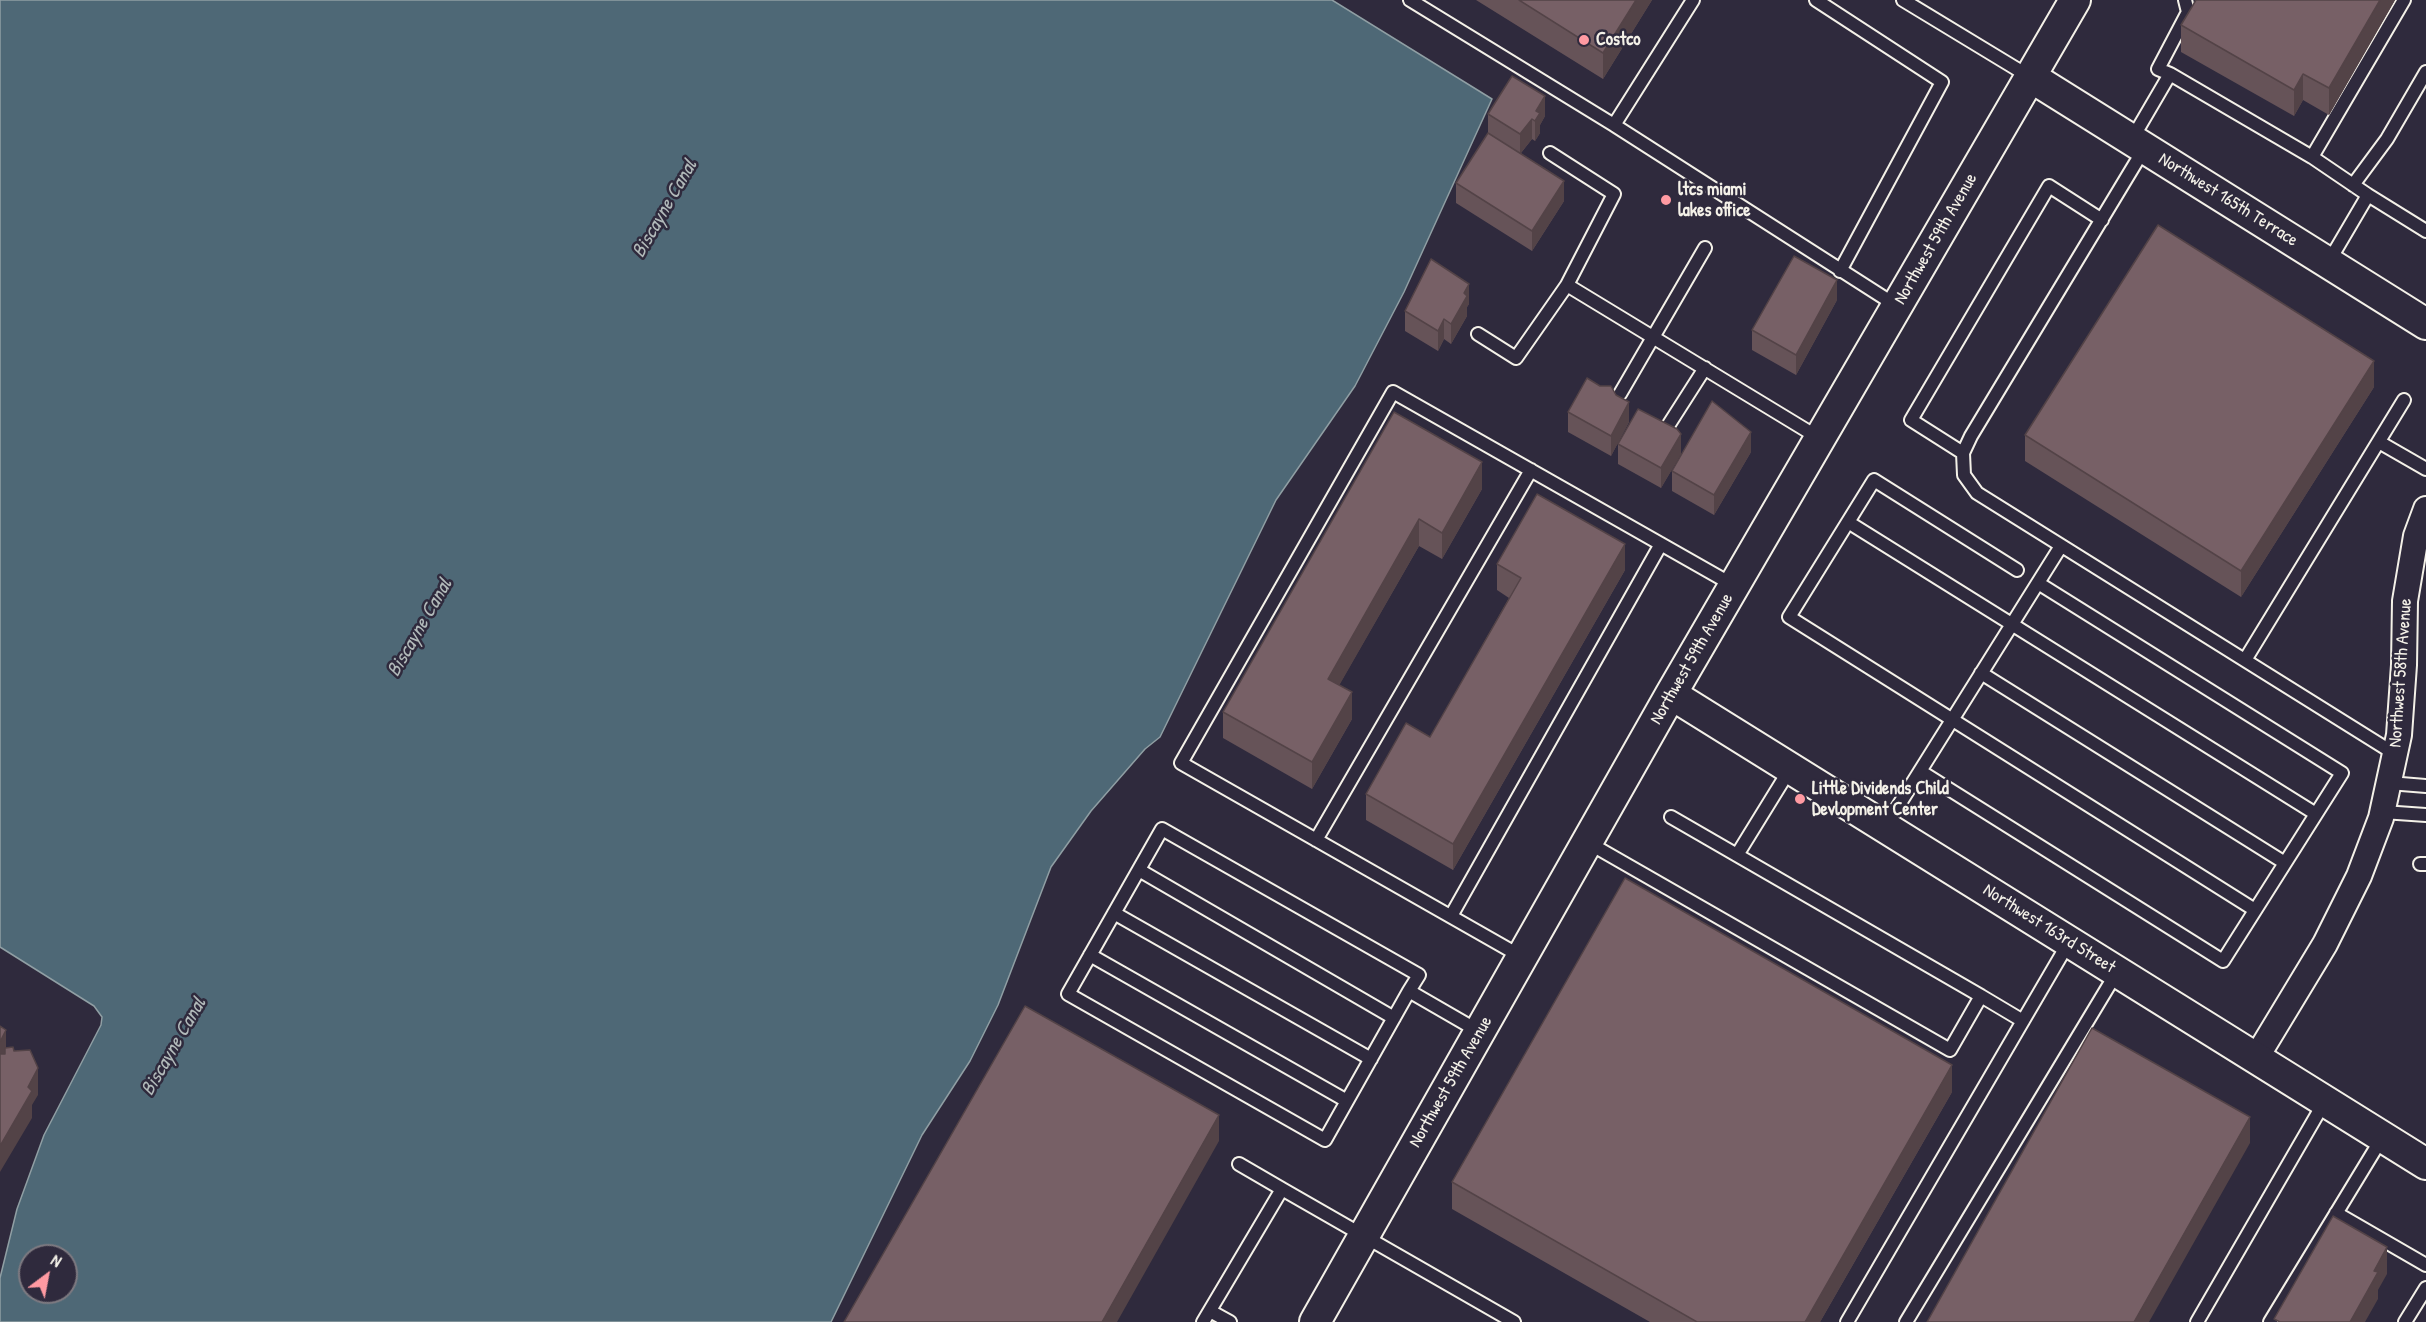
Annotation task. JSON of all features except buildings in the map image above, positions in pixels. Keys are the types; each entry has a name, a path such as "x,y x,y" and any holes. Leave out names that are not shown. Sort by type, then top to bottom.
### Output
{"street":[{"name":"Northwest 59th Avenue","path":"1314,1322 1671,694 2075,0"},
{"name":"Northwest 165th Terrace","path":"2031,77 2426,324"},
{"name":"Northwest 58th Avenue","path":"2256,1058 2325,944 2359,876 2383,812 2395,754 2404,665 2426,509"},
{"name":"Northwest 163rd Street","path":"1671,694 2382,1137 2423,1156"}],"lane":[{"path":"1410,0 1614,125 1897,306"},
{"path":"1614,125 1694,0"},
{"path":"1816,0 1942,82 1840,271"},
{"path":"1903,0 2031,77"},
{"path":"2185,0 2188,12 2158,69 2312,157 2426,231"},
{"path":"2312,157 2404,0"},
{"path":"2353,184 2386,139 2426,72"},
{"path":"2170,74 2102,220 1971,436 1964,453 1964,475 1977,493 2395,754"},
{"path":"1478,334 1516,358 1567,285 1614,194 1550,153"},
{"path":"1964,453 1911,420 2049,186 2102,220"},
{"path":"2328,263 2368,195"},
{"path":"1620,393 1705,248"},
{"path":"1567,285 1820,438"},
{"path":"1666,429 1705,368"},
{"path":"1522,957 1181,764 1393,392 1734,586"},
{"path":"2245,660 2403,400"},
{"path":"2379,442 2426,469"},
{"path":"1316,840 1531,470"},
{"path":"2017,570 1874,480 1789,617 2255,910"},
{"path":"1848,522 2316,814"},
{"path":"1451,916 1660,544"},
{"path":"1885,827 2061,546"},
{"path":"1920,771 2223,961 2342,773 2038,583"},
{"path":"1982,673 2285,863"},
{"path":"1737,855 1791,768"},
{"path":"2389,783 2426,786"},
{"path":"2383,812 2426,815"},
{"path":"1671,818 2023,1021"},
{"path":"1162,829 1419,975 1325,1140 1068,994 1114,913 1162,829"},
{"path":"1587,842 1950,1050 1981,996"},
{"path":"1139,870 1394,1018"},
{"path":"1114,913 1371,1059"},
{"path":"1847,1322 2069,942"},
{"path":"1090,955 1347,1101"},
{"path":"1906,1322 2117,972"},
{"path":"1409,991 1480,1032"},
{"path":"2198,1322 2325,1101"},
{"path":"2270,1322 2382,1137"},
{"path":"1239,1164 1365,1234 1514,1322"},
{"path":"1230,1322 1206,1316 1282,1189"},
{"path":"2336,1213 2426,1266"},
{"path":"2405,1322 2426,1288"}],"water":[{"name":"Biscayne Canal","path":"0,0 1332,0 1492,99 1404,292 1355,386 1276,500 1160,737 1145,749 1091,811 1051,867 998,1005 970,1061 922,1135 831,1322 0,1322 0,1278 17,1209 44,1135 101,1025 102,1017 94,1006 0,947"}],"place":[{"name":"Costco","path":"1584,40"},
{"name":"ltcs miami lakes office","path":"1666,200"},
{"name":"Little Dividends Child Devlopment Center","path":"1800,799"}]}
